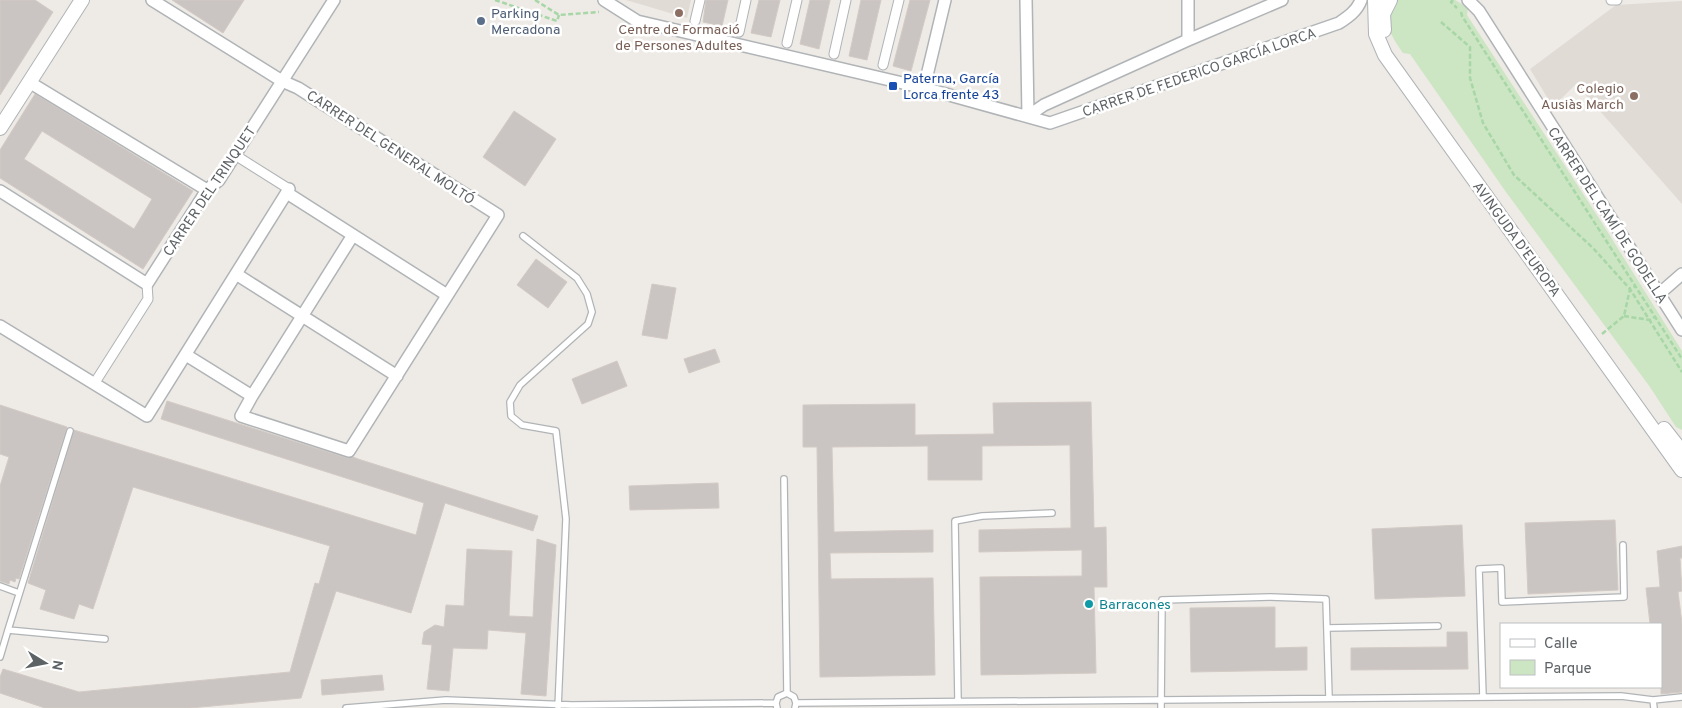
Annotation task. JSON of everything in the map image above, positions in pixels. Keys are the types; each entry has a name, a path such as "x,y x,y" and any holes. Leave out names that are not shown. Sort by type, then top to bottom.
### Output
{"street":[{"path":"2,122 82,0"},
{"name":"CARRER DEL GENERAL MOLTÓ","path":"152,0 282,81 298,88 498,215 447,295"},
{"name":"CARRER DEL TRINQUET","path":"94,384 148,299 147,284 207,190 219,180 334,0"},
{"path":"695,22 700,0"},
{"path":"739,32 746,0"},
{"path":"787,43 797,0"},
{"path":"834,54 846,0"},
{"path":"883,65 899,0"},
{"path":"924,88 945,0"},
{"path":"1026,0 1028,116"},
{"path":"1188,0 1188,40"},
{"name":"CARRER DE FEDERICO GARCÍA LORCA","path":"1028,116 1044,105 1282,0"},
{"name":"CARRER DE FEDERICO GARCÍA LORCA","path":"603,6 637,22 924,88 1050,123 1339,23 1359,6 1361,0"},
{"name":"AVINGUDA D'EUROPA","path":"1375,0 1376,34 1385,55 1680,452"},
{"name":"AVINGUDA D'EUROPA","path":"1390,0 1383,14 1384,33 1391,51 1680,452 1682,470"},
{"name":"CARRER DEL CAMÍ DE GODELLA","path":"1468,0 1479,11 1682,330"},
{"path":"1611,0 1617,0"},
{"path":"29,82 207,190"},
{"path":"235,155 353,235 447,295 349,451 241,416 353,235"},
{"path":"0,191 147,284"},
{"path":"0,326 147,416 288,191"},
{"path":"236,274 397,376"},
{"path":"1659,294 1682,274"},
{"path":"186,355 252,396"}],"lane":[{"path":"523,236 577,278 587,294 592,312 588,324 520,385 510,402 511,416 522,425 556,430 566,519 558,706"},
{"path":"0,657 70,431"},
{"path":"784,479 787,693"},
{"path":"958,701 955,522 982,516 1052,513"},
{"path":"1483,697 1479,569 1500,568 1502,602 1624,597 1623,545"},
{"path":"0,586 20,592"},
{"path":"1161,708 1162,600 1270,597 1326,599 1329,698"},
{"path":"1327,628 1438,626"},
{"path":"8,630 104,639"},
{"path":"346,708 446,700 487,705 776,705 778,697 787,693"},
{"path":"787,693 794,697 795,705 958,701 1621,696 1653,700 1682,696"},
{"path":"1653,700 1654,708"}],"path":[{"path":"495,0 557,21 559,15"},
{"path":"535,0 559,15 603,6"},
{"path":"1453,0 1451,2 1461,10 1462,16 1682,359"},
{"path":"1441,22 1470,47 1470,78 1483,123 1514,175 1593,248 1630,289 1682,372"},
{"path":"1598,338 1624,316 1630,289"},
{"path":"1624,316 1650,320 1668,308"}],"shaded area":[{"name":"Centre de Formació de Persones Adultes","path":"626,0 691,0 687,18"},
{"name":"Colegio Ausiàs March","path":"1682,1 1682,204 1576,84 1553,107 1530,69 1616,5"}],"green space":[{"path":"1394,0 1455,0 1468,8 1467,15 1602,223 1682,351 1682,430 1676,427 1650,387 1506,192 1410,54 1403,53 1390,28 1389,22"}],"building":[{"path":"0,0 35,0 53,12 0,95"},
{"path":"172,0 244,0 223,33"},
{"path":"706,0 728,0 722,26 703,22"},
{"path":"759,0 780,0 771,37 751,33"},
{"path":"810,0 830,0 819,49 800,44"},
{"path":"861,0 881,0 867,60 849,56"},
{"path":"910,0 930,0 911,71 893,66"},
{"path":"35,94 193,191 143,269 0,178 0,150","holes":["42,131 152,199 134,229 24,159"]},
{"path":"514,111 556,139 525,186 483,157"},
{"path":"536,259 567,282 548,308 517,285"},
{"path":"652,284 676,288 667,339 642,335"},
{"path":"715,349 720,362 689,373 684,359"},
{"path":"617,361 627,386 582,404 572,379"},
{"path":"167,401 347,458 353,457 538,516 533,531 445,503 411,613 336,591 301,698 190,708 45,708 0,693 0,677 3,669 79,692 290,672 315,583 319,584 330,546 133,487 93,609 79,604 74,619 40,609 46,590 28,583 74,430 416,535 424,503 161,419"},
{"path":"1091,402 1094,528 1106,527 1107,587 1094,587 1096,673 981,675 980,577 1082,576 1082,550 979,552 979,530 1071,528 1070,445 982,446 982,480 928,480 928,446 832,447 834,532 933,530 933,552 830,553 831,579 933,578 935,675 820,677 817,447 803,447 803,405 915,404 915,435 994,434 993,403"},
{"path":"0,405 67,427 19,579 16,578 15,582 10,580 9,584 0,581 0,486 9,457 0,454"},
{"path":"718,483 719,508 630,510 629,486"},
{"path":"1615,520 1618,590 1528,594 1525,523"},
{"path":"1462,525 1465,596 1375,599 1372,529"},
{"path":"537,539 556,545 546,696 521,694 526,633 488,630 487,649 453,648 449,691 427,689 432,645 422,644 424,632 435,625 444,627 446,605 464,606 467,549 512,551 509,616 533,617"},
{"path":"1682,546 1682,558 1680,558 1682,591 1678,592 1682,623 1682,692 1661,694 1662,623 1650,623 1646,588 1660,587 1657,551"},
{"path":"1275,607 1275,648 1307,647 1307,670 1191,672 1190,608"},
{"path":"1447,632 1467,632 1468,669 1351,670 1351,648 1447,647"},
{"path":"382,675 384,690 322,695 321,680"}],"place":[{"name":"Centre de Formació de Persones Adultes","path":"679,13"},
{"name":"Parking Mercadona","path":"481,21"},
{"name":"Paterna, García Lorca frente 43","path":"893,86"},
{"name":"Colegio Ausiàs March","path":"1634,96"},
{"name":"Barracones","path":"1089,604"}]}
